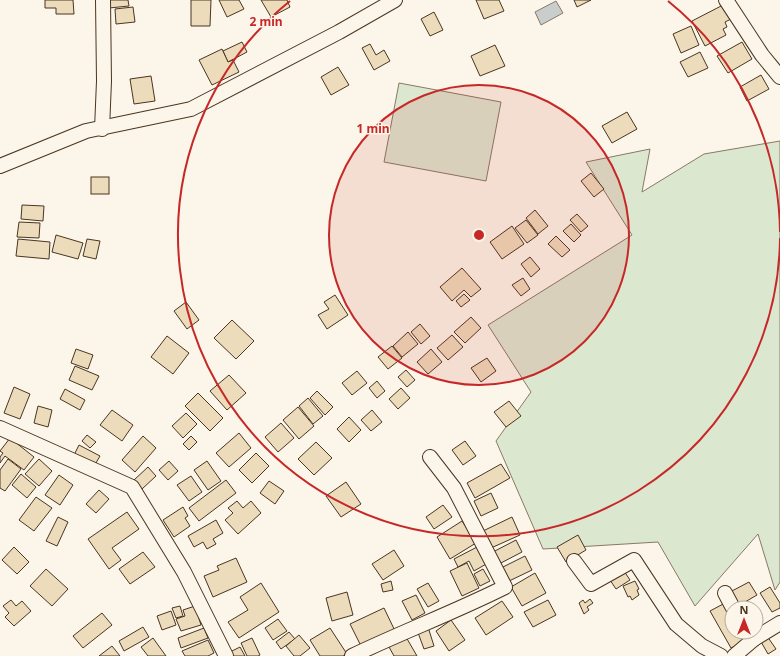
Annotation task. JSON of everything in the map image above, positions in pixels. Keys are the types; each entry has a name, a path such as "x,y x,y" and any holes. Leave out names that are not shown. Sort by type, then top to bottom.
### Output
{"street":[{"path":"102,129 104,81 103,0"},
{"path":"0,166 86,131 102,129 191,109 339,32 394,0"},
{"path":"726,0 762,55 780,76"},
{"path":"0,428 132,487 184,572 226,656"},
{"path":"352,656 404,631 458,610 505,587 454,488 430,457"},
{"path":"574,561 591,584 634,560 676,624 702,646 721,656"},
{"path":"725,593 729,600"},
{"path":"764,630 780,623"},
{"path":"734,656 747,640"}],"green space":[{"path":"399,83 501,102 486,181 384,162"},
{"path":"780,141 780,582 775,590 758,534 695,606 658,542 543,549 496,441 531,392 488,325 632,235 586,162 650,149 642,192 704,154"}],"shaded area":[{"path":"556,1 563,13 541,25 535,12"}],"building":[{"path":"45,0 73,0 74,14 56,14 56,8 45,8"},
{"path":"108,0 128,0 129,6 109,8"},
{"path":"191,0 211,0 210,26 191,26"},
{"path":"219,0 239,0 244,9 227,17"},
{"path":"261,0 287,0 290,7 271,17"},
{"path":"476,0 499,0 504,11 484,19"},
{"path":"574,0 591,0 577,7"},
{"path":"723,5 731,19 725,22 727,27 723,29 726,35 705,46 692,21"},
{"path":"133,7 135,22 116,24 115,9"},
{"path":"434,12 443,30 430,36 421,19"},
{"path":"691,26 699,45 681,53 673,34"},
{"path":"242,42 247,52 228,62 223,51"},
{"path":"742,42 752,59 728,73 717,56"},
{"path":"370,44 376,55 384,50 390,61 374,70 362,48"},
{"path":"495,45 505,66 480,76 471,56"},
{"path":"222,49 228,62 233,60 239,72 212,85 199,60"},
{"path":"700,52 708,68 688,77 680,62"},
{"path":"338,67 349,85 331,95 321,77"},
{"path":"761,75 769,89 747,101 740,87"},
{"path":"151,76 155,101 134,104 130,79"},
{"path":"627,112 637,129 612,143 602,126"},
{"path":"591,173 604,189 594,197 581,181"},
{"path":"91,177 109,177 109,194 91,194"},
{"path":"22,205 44,206 43,221 21,219"},
{"path":"535,210 548,226 538,234 526,218"},
{"path":"577,214 588,226 581,232 570,220"},
{"path":"526,220 538,235 527,243 515,228"},
{"path":"19,222 40,223 39,238 17,237"},
{"path":"571,224 581,235 574,242 563,231"},
{"path":"512,226 524,244 502,259 490,242"},
{"path":"56,235 83,243 78,259 52,252"},
{"path":"556,236 570,250 562,257 548,244"},
{"path":"18,239 50,242 49,259 16,256"},
{"path":"87,239 100,241 96,259 83,256"},
{"path":"530,257 540,269 531,277 521,264"},
{"path":"462,268 481,289 471,297 464,290 452,301 440,287"},
{"path":"523,278 530,289 521,296 512,285"},
{"path":"464,294 470,300 461,307 456,301"},
{"path":"335,295 348,315 327,329 318,315 329,309 324,302"},
{"path":"186,302 199,320 187,329 174,311"},
{"path":"471,317 481,328 465,343 454,332"},
{"path":"232,320 254,341 236,359 214,338"},
{"path":"420,324 430,336 421,344 411,332"},
{"path":"408,332 418,344 402,357 393,346"},
{"path":"452,335 463,347 448,360 437,348"},
{"path":"167,336 189,353 173,374 151,357"},
{"path":"392,346 402,358 388,369 378,357"},
{"path":"76,349 93,355 88,369 71,363"},
{"path":"431,349 442,362 428,374 417,362"},
{"path":"487,358 496,371 481,382 471,368"},
{"path":"75,366 99,376 92,390 69,380"},
{"path":"406,370 415,380 407,387 398,377"},
{"path":"357,371 367,383 352,395 342,383"},
{"path":"229,375 246,393 227,410 210,391"},
{"path":"377,381 385,391 377,398 369,388"},
{"path":"14,387 30,394 20,419 4,413"},
{"path":"401,388 410,398 398,409 389,399"},
{"path":"65,389 85,400 80,410 60,399"},
{"path":"317,391 333,407 325,415 310,398"},
{"path":"198,393 223,418 210,431 185,406"},
{"path":"308,398 323,416 313,424 299,406"},
{"path":"509,401 521,416 506,427 494,412"},
{"path":"38,406 52,410 48,427 34,423"},
{"path":"298,407 314,426 299,439 283,420"},
{"path":"112,410 133,425 122,441 100,425"},
{"path":"372,410 382,422 371,431 361,420"},
{"path":"186,413 197,424 183,438 172,426"},
{"path":"349,417 361,430 349,442 337,429"},
{"path":"281,423 294,438 278,452 265,437"},
{"path":"239,433 251,448 229,467 216,453"},
{"path":"87,435 96,442 90,448 82,441"},
{"path":"143,436 156,448 135,472 122,460"},
{"path":"191,436 197,442 189,450 183,444"},
{"path":"10,438 34,457 24,470 5,456 0,463 0,457 3,453 0,451"},
{"path":"465,441 476,456 463,465 452,450"},
{"path":"316,442 332,458 314,475 298,459"},
{"path":"79,445 100,456 93,468 73,457"},
{"path":"256,453 269,466 252,483 239,470"},
{"path":"8,459 21,469 5,491 0,488 0,470"},
{"path":"39,459 52,471 39,486 25,474"},
{"path":"169,461 178,471 168,480 159,470"},
{"path":"207,461 221,481 208,490 194,470"},
{"path":"501,464 510,478 475,498 467,483"},
{"path":"148,467 156,476 142,489 134,480"},
{"path":"21,474 36,487 27,498 12,485"},
{"path":"59,475 73,485 60,505 45,495"},
{"path":"191,476 202,492 189,501 177,485"},
{"path":"226,480 236,493 199,521 189,508"},
{"path":"269,481 284,491 275,504 260,493"},
{"path":"346,482 361,504 341,517 326,496"},
{"path":"99,490 109,499 96,513 86,504"},
{"path":"491,493 498,508 481,516 474,501"},
{"path":"36,497 52,508 34,531 19,520"},
{"path":"237,501 243,508 251,501 261,513 238,534 225,520 233,513 228,508"},
{"path":"443,505 452,517 434,529 426,517"},
{"path":"183,507 188,516 185,518 190,526 174,537 163,520"},
{"path":"127,512 139,529 112,548 121,560 109,569 88,539"},
{"path":"58,517 68,522 57,546 46,541"},
{"path":"512,517 520,535 491,548 483,531"},
{"path":"216,520 223,533 213,539 216,544 207,549 203,542 194,547 188,536"},
{"path":"462,521 476,543 450,559 437,537"},
{"path":"578,535 586,550 566,562 557,547"},
{"path":"516,540 522,552 499,564 493,552"},
{"path":"479,546 488,563 474,571 469,561 458,567 454,559"},
{"path":"14,547 29,562 17,574 2,560"},
{"path":"394,550 404,566 383,580 372,564"},
{"path":"143,552 155,567 130,584 119,569"},
{"path":"525,556 532,570 507,582 501,568"},
{"path":"236,558 247,582 213,597 204,576 219,570 217,566"},
{"path":"467,563 479,588 462,596 450,571"},
{"path":"46,569 68,589 52,606 30,586"},
{"path":"483,569 490,581 480,586 474,574"},
{"path":"624,571 630,580 616,589 610,580"},
{"path":"535,573 546,593 522,606 511,587"},
{"path":"391,581 393,590 383,592 381,584"},
{"path":"635,581 639,589 637,590 639,595 632,600 630,596 628,597 623,586"},
{"path":"749,582 757,595 748,600 735,600 730,592"},
{"path":"261,583 279,612 239,638 228,622 248,610 240,597"},
{"path":"428,583 439,601 428,607 417,589"},
{"path":"770,587 780,603 780,608 772,612 760,593"},
{"path":"347,592 353,615 332,621 326,598"},
{"path":"416,595 425,613 412,620 402,601"},
{"path":"590,599 593,603 587,607 589,610 584,614 579,603 583,600 585,603"},
{"path":"11,600 16,606 22,601 31,611 14,626 5,617 9,613 3,606"},
{"path":"548,600 556,615 533,627 524,612"},
{"path":"502,601 513,617 486,635 475,618"},
{"path":"724,604 724,636 710,611"},
{"path":"180,606 183,616 176,618 172,608"},
{"path":"195,606 201,625 181,631 176,619 185,616 183,610"},
{"path":"384,608 396,633 362,648 350,624"},
{"path":"171,611 176,625 162,630 157,616"},
{"path":"102,613 112,625 83,648 73,636"},
{"path":"278,619 287,631 273,640 265,628"},
{"path":"451,620 465,640 449,651 436,631"},
{"path":"143,627 149,637 124,651 119,641"},
{"path":"428,627 434,646 424,649 417,630"},
{"path":"204,628 208,638 181,648 178,638"},
{"path":"330,628 347,654 343,656 320,656 310,640"},
{"path":"289,632 295,639 281,649 276,642"},
{"path":"299,635 310,648 300,656 294,656 286,646"},
{"path":"767,636 776,649 768,654 760,640 764,640 764,638"},
{"path":"406,637 417,656 394,656 389,647"},
{"path":"153,638 166,656 148,656 141,647"},
{"path":"252,638 260,655 258,656 247,656 241,643"},
{"path":"208,640 214,653 208,656 185,656 182,651"},
{"path":"726,640 746,641 731,648"},
{"path":"112,646 120,656 99,656"},
{"path":"240,647 245,656 230,656 228,653"}]}
